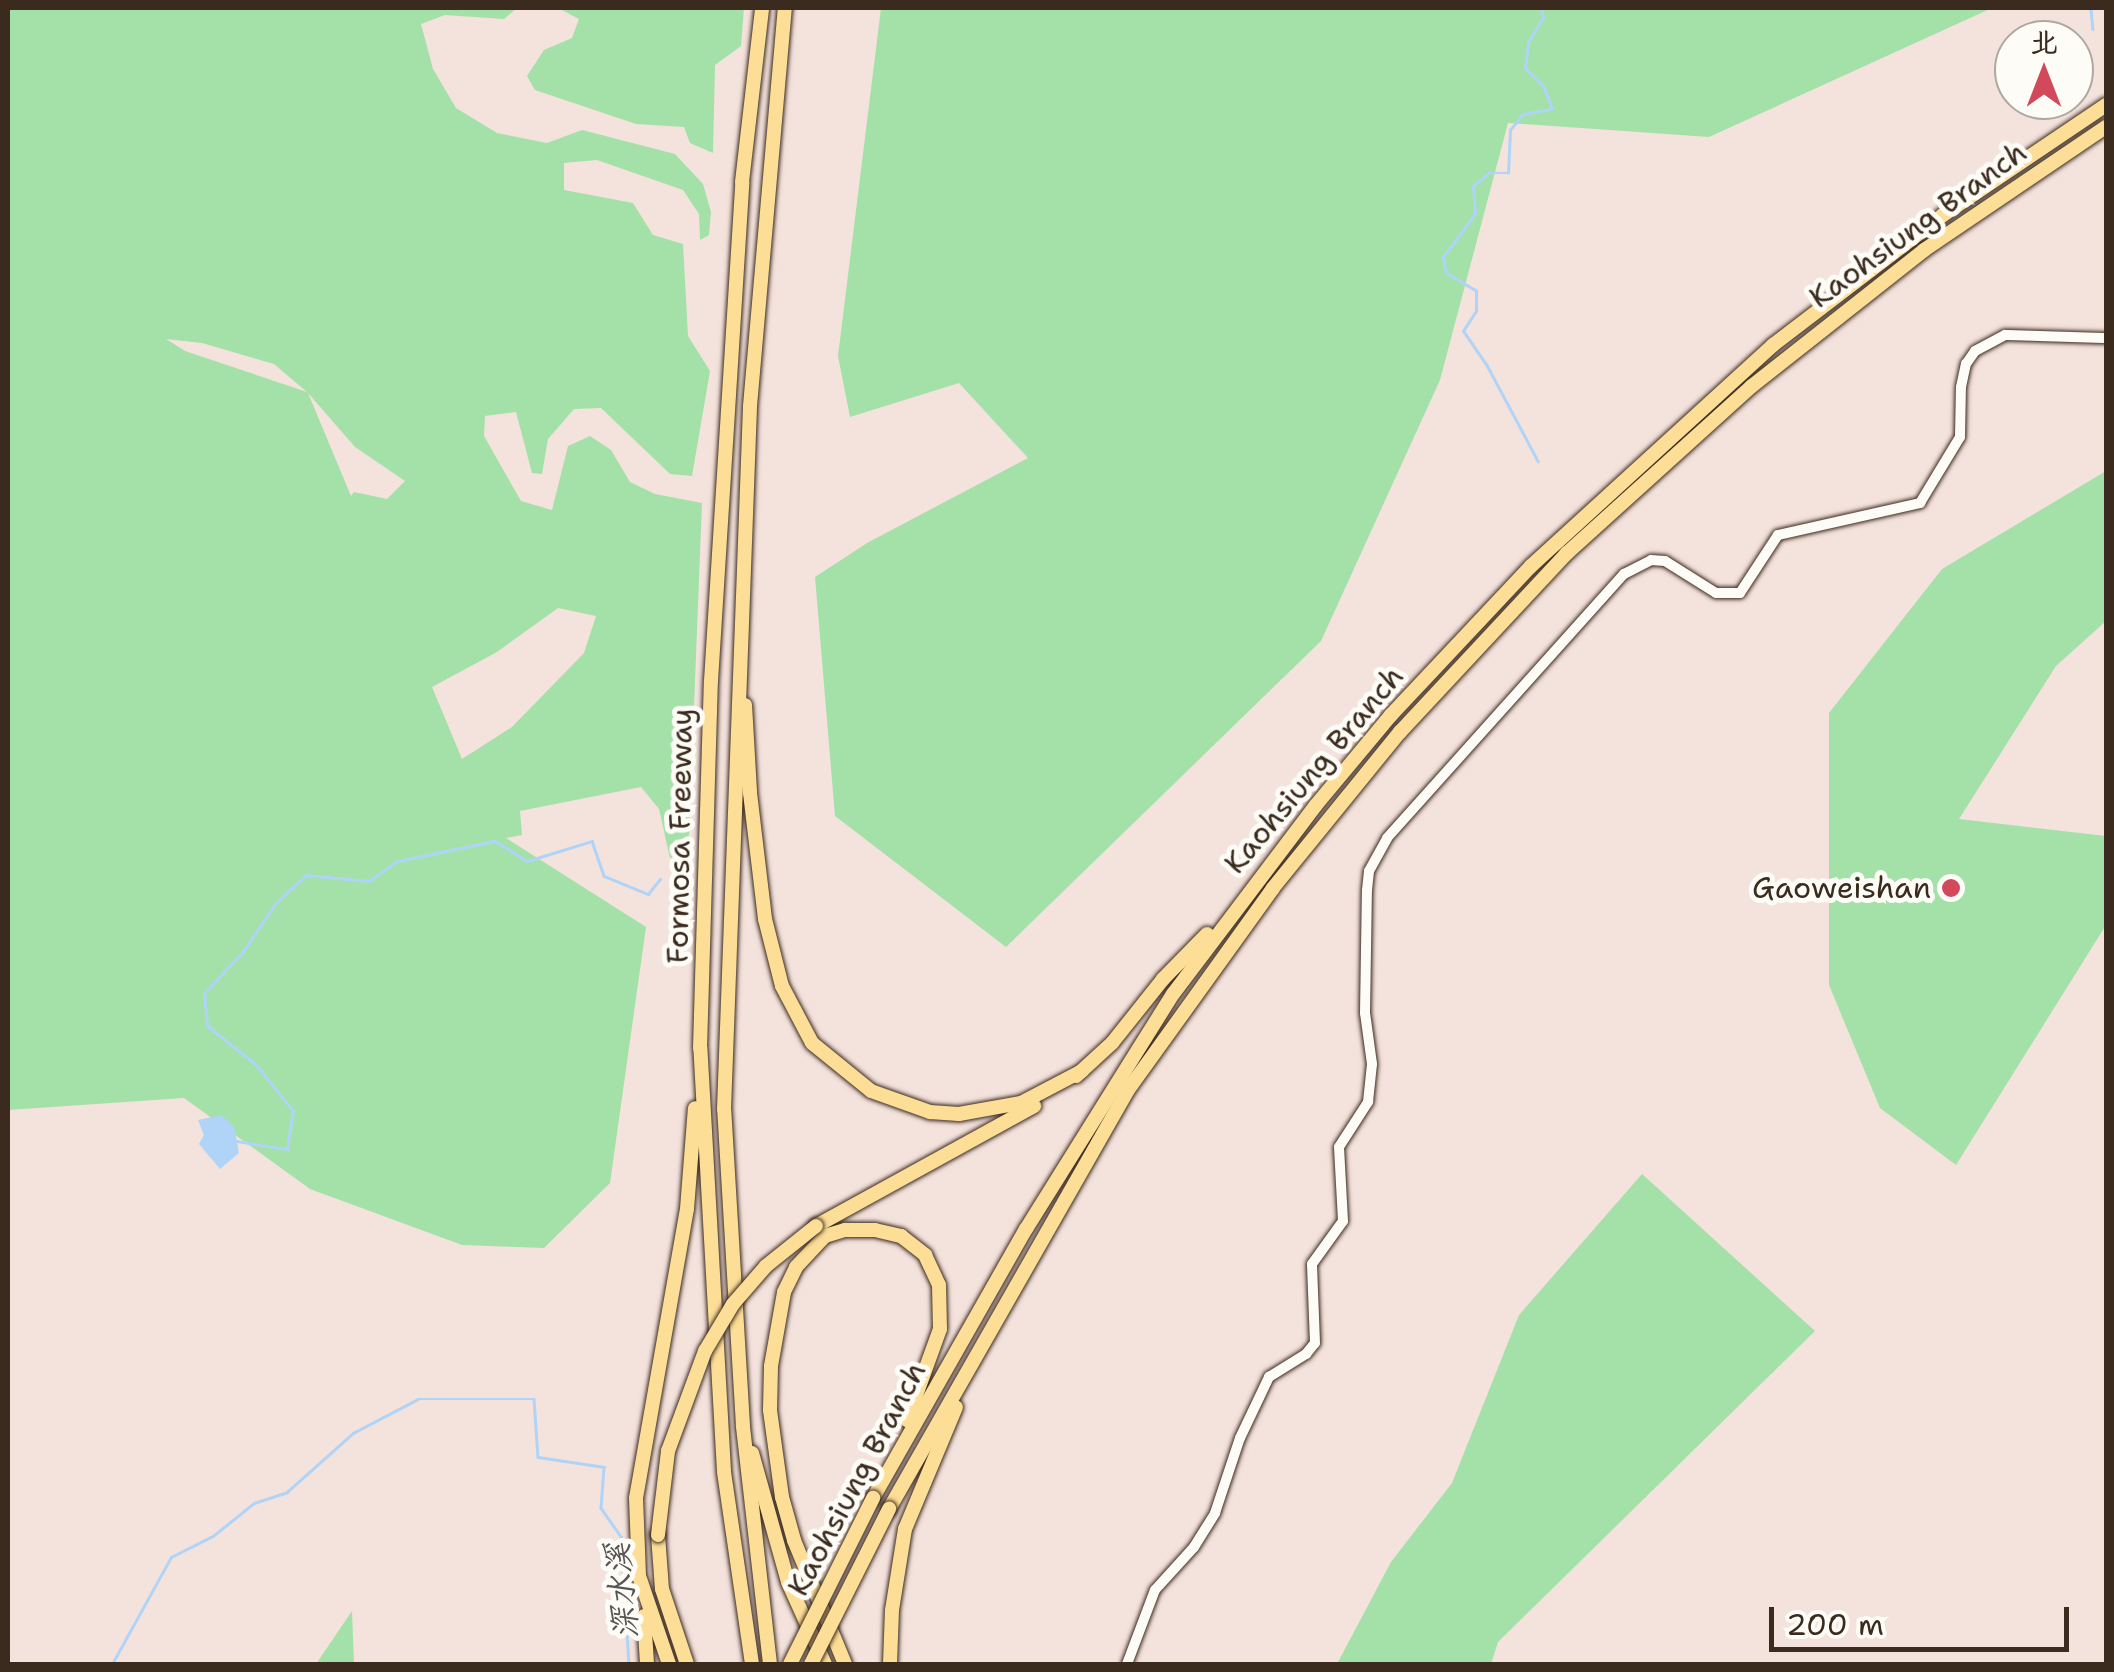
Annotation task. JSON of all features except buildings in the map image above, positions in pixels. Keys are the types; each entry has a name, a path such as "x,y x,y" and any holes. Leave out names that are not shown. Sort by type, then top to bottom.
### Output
{"highway":[{"name":"Formosa Freeway","path":"752,1664 724,1471 700,1048 711,680 742,182 762,8"},
{"name":"Formosa Freeway","path":"770,1664 743,1426 724,1108 750,406 785,8"},
{"name":"Kaohsiung Branch","path":"790,1664 893,1456 1026,1230 1173,994 1243,898 1391,715 1531,566 1833,297 1943,214 2106,105"},
{"name":"Kaohsiung Branch","path":"811,1664 889,1509 1128,1090 1348,793 1500,622 1613,508 1752,386 1924,250 2106,127"},
{"path":"739,681 746,708 750,793 765,918 782,986 812,1043 871,1092 930,1112 959,1114 1021,1103 1082,1071"},
{"path":"687,1664 662,1589 658,1535 668,1451 705,1350 733,1304 766,1266 816,1226 1041,1102 1082,1071 1112,1043 1163,979 1243,898"},
{"path":"647,1664 644,1600 636,1552 636,1498 687,1208 700,1048"},
{"path":"846,1664 794,1540 782,1497 770,1410 770,1366 784,1292 812,1246 845,1230 876,1230 901,1236 925,1256 939,1285 940,1329 893,1456"},
{"path":"890,1664 892,1610 905,1529 942,1436 982,1360 982,1342"},
{"path":"743,1426 788,1582 825,1664"},
{"path":"644,1600 668,1664"}],"street":[{"path":"1128,1664 1154,1590 1194,1547 1214,1513 1240,1438 1268,1377 1306,1354 1315,1343 1312,1264 1343,1222 1339,1147 1368,1102 1367,890 1369,872 1387,838 1624,574 1651,560 1665,561 1716,594 1740,594 1778,535 1920,503 1960,437 1961,388 1966,364 1975,351 2005,335 2106,338"}],"green space":[{"path":"8,8 517,8 504,19 445,15 421,24 433,69 456,108 497,133 547,143 582,130 675,154 703,184 711,212 709,235 700,240 699,214 683,190 597,160 564,163 564,190 633,203 653,235 683,244 688,336 710,371 692,476 670,474 601,408 574,409 548,439 542,474 532,473 516,412 485,416 484,436 521,501 552,510 568,446 590,436 611,450 630,482 655,494 702,503 688,860 670,858 659,809 641,787 520,811 522,835 506,838 646,927 610,1183 544,1248 462,1245 310,1189 184,1098 8,1110","holes":["166,339 202,343 274,364 307,392 185,351","308,393 355,447 405,481 387,499 354,492 351,496","558,608 596,616 584,653 512,727 462,759 432,687 497,652"]},
{"path":"558,8 744,8 741,46 715,65 713,153 690,143 684,127 636,124 535,90 527,76 544,50 572,38 579,19"},
{"path":"881,8 1992,8 1709,137 1508,123 1440,380 1321,641 1006,947 835,816 815,577 867,543 1028,458 959,383 850,417 838,356"},
{"path":"2106,471 2106,621 2056,666 1959,819 2106,836 2106,925 1956,1165 1880,1108 1829,985 1829,713 1942,569"},
{"path":"1642,1174 1815,1331 1498,1642 1491,1664 1337,1664 1391,1562 1452,1483 1519,1315"},
{"path":"352,1611 354,1664 316,1664"}],"water":[{"path":"221,1115 234,1127 239,1153 220,1169 199,1144 204,1135 198,1120"}],"waterway":[{"path":"1538,462 1487,366 1463,331 1476,311 1476,291 1446,273 1443,257 1475,214 1473,186 1489,173 1508,173 1510,130 1523,114 1552,109 1543,86 1525,68 1528,42 1543,18 1541,8"},
{"path":"2091,8 2092,20"},
{"path":"237,1141 287,1149 293,1111 256,1065 207,1026 204,993 242,953 276,903 306,875 369,881 398,861 495,841 527,861 592,841 604,876 648,894 660,879"},
{"name":"深水溪","path":"112,1664 171,1557 213,1536 254,1503 287,1492 353,1433 418,1399 534,1399 538,1457 604,1467 601,1508 621,1537 629,1664"}],"place":[{"name":"Gaoweishan","path":"1951,888"}]}
